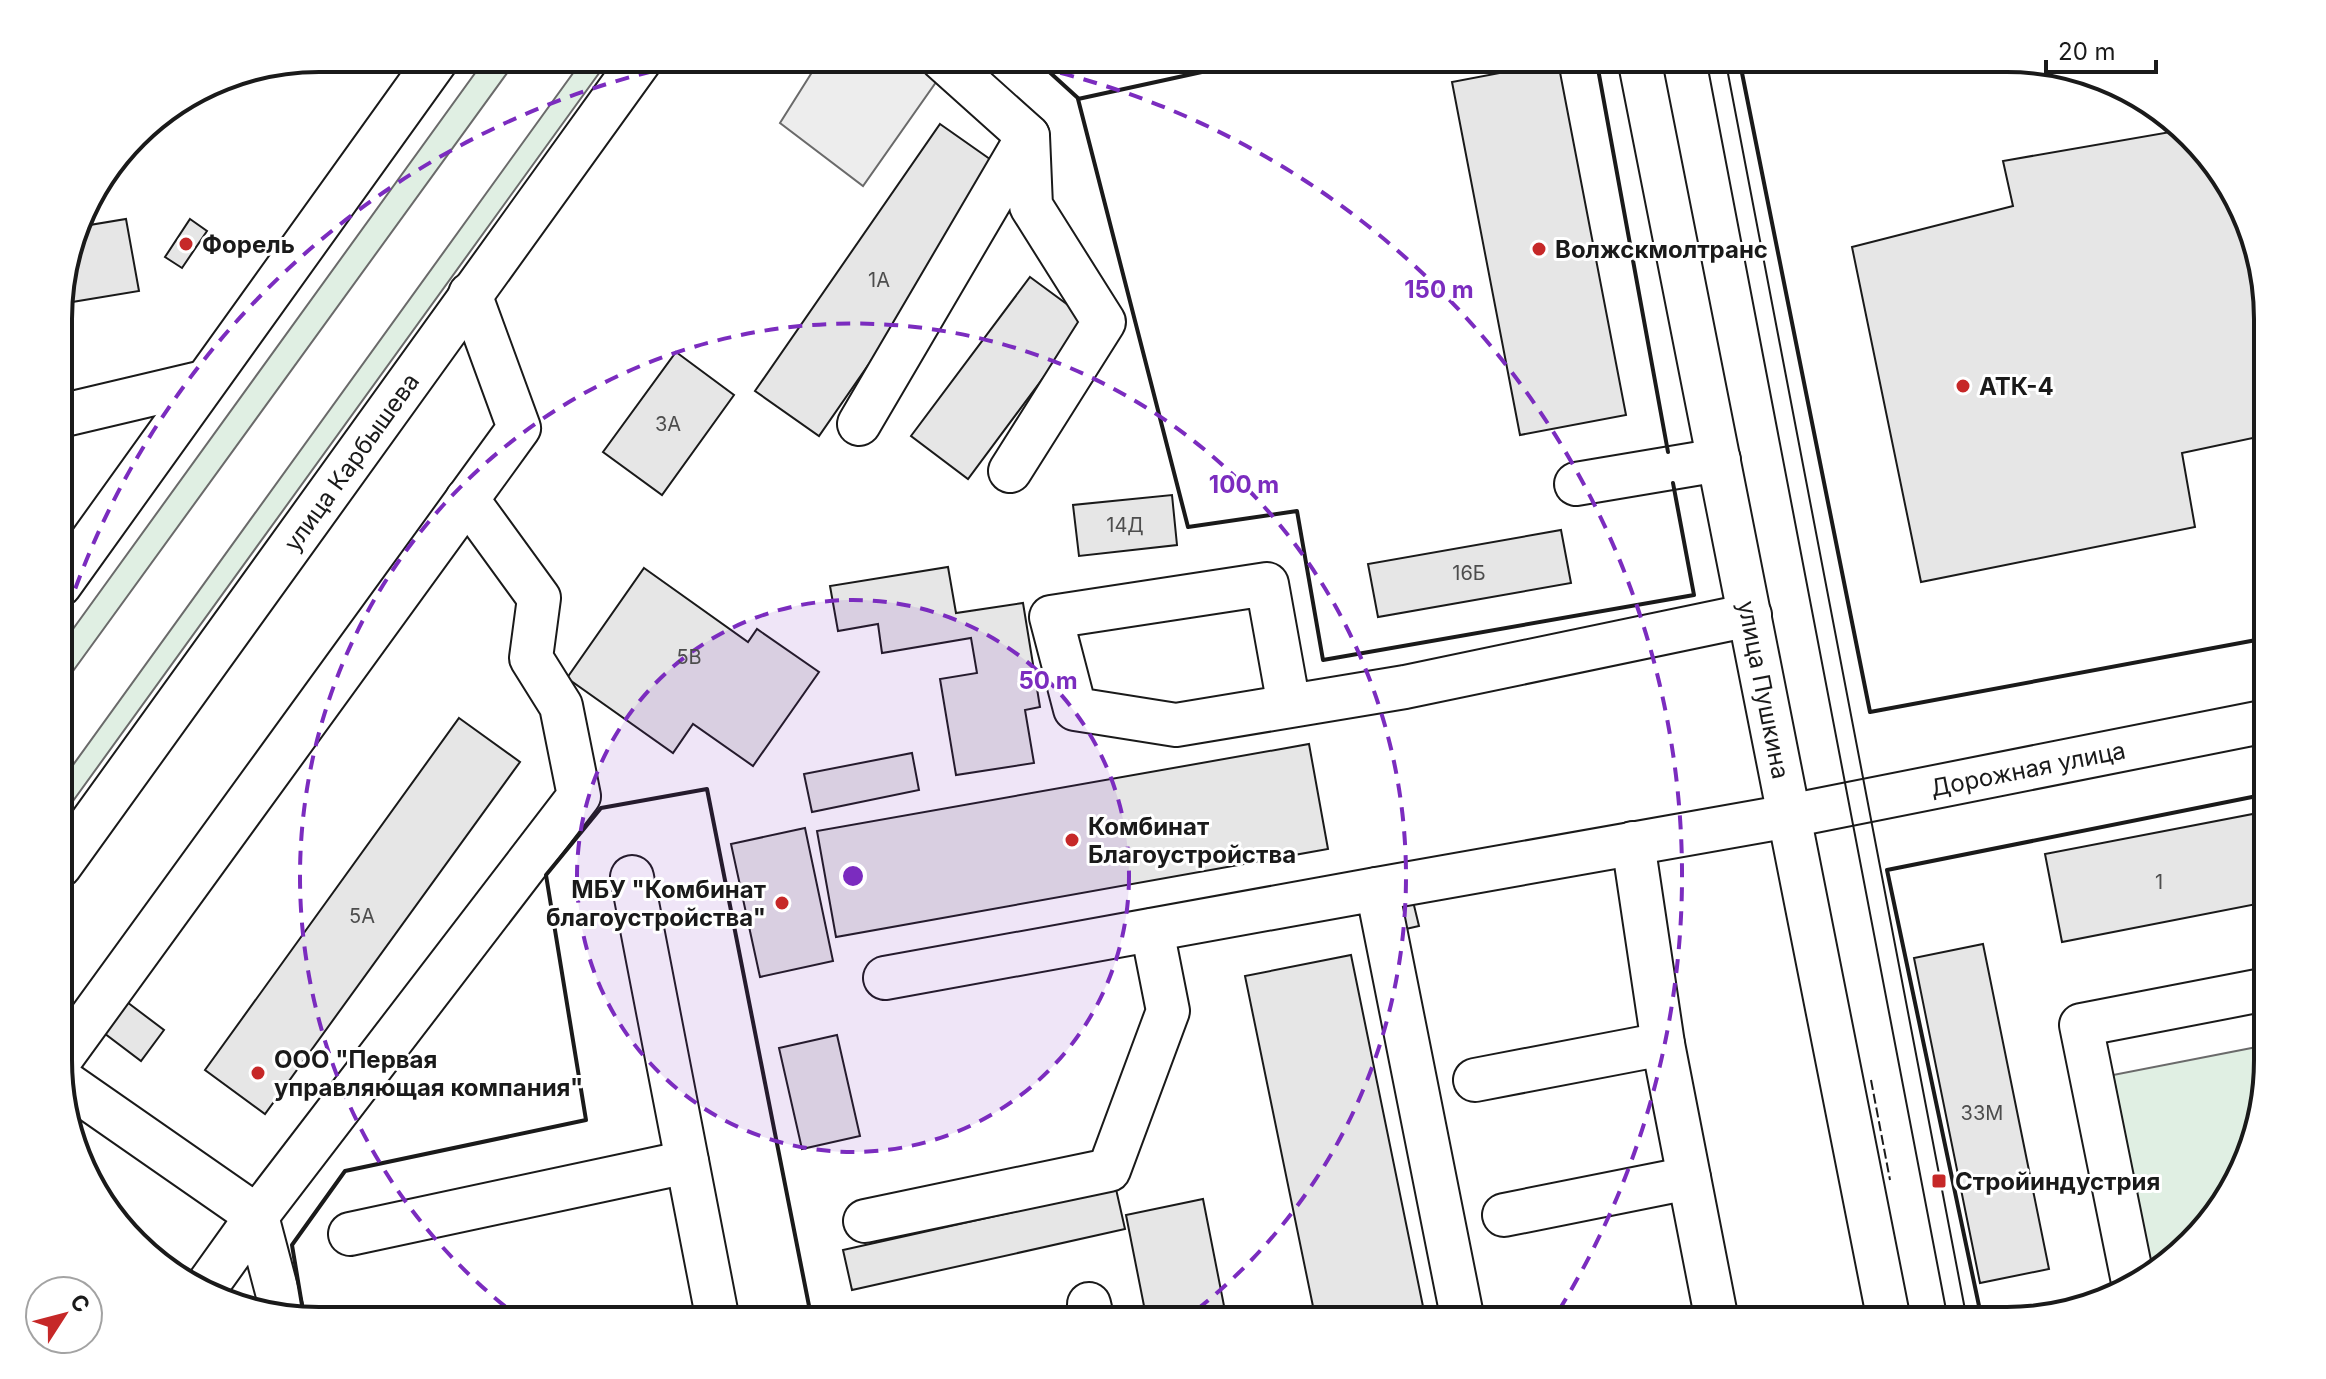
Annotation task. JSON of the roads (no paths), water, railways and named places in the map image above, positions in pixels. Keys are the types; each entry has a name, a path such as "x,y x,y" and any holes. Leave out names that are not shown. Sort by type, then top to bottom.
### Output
{"street":[{"name":"улица Пушкина","path":"1642,72 1886,1306"},
{"path":"72,568 427,73"},
{"name":"улица Карбышева","path":"72,849 631,73"},
{"path":"957,73 1028,136 1031,206 1104,322 1010,471"},
{"path":"859,424 1028,136"},
{"path":"72,1043 519,428 470,294"},
{"path":"72,413 204,382"},
{"path":"1576,484 1719,460"},
{"path":"210,1281 579,796 561,706 531,658 539,598 467,499"},
{"path":"1289,706 1267,584 1051,617 1075,709 1176,725 1405,687 1750,615"},
{"name":"Дорожная улица","path":"885,978 1789,816 2253,724"},
{"path":"1633,843 1663,1044 1714,1306"},
{"path":"632,877 687,1162 711,1307"},
{"path":"1377,889 1460,1306"},
{"path":"865,1221 1109,1170 1168,1011 1152,930"},
{"path":"2131,1273 2081,1025 2253,992"},
{"path":"1475,1080 1663,1044"},
{"path":"74,1089 257,1216 280,1304"},
{"path":"350,1234 687,1162"},
{"path":"1504,1215 1689,1178"}],"tram line":[{"path":"1709,72 1945,1306"},
{"path":"1728,72 1964,1306"}],"place":[{"name":"Форель","path":"186,244"},
{"name":"Волжскмолтранс","path":"1539,249"},
{"name":"АТК-4","path":"1963,386"},
{"name":"Комбинат Благоустройства","path":"1072,840"},
{"name":"МБУ \"Комбинат благоустройства\"","path":"782,903"},
{"name":"ООО \"Первая управляющая компания\"","path":"258,1073"},
{"name":"Стройиндустрия","path":"1939,1181"}]}
